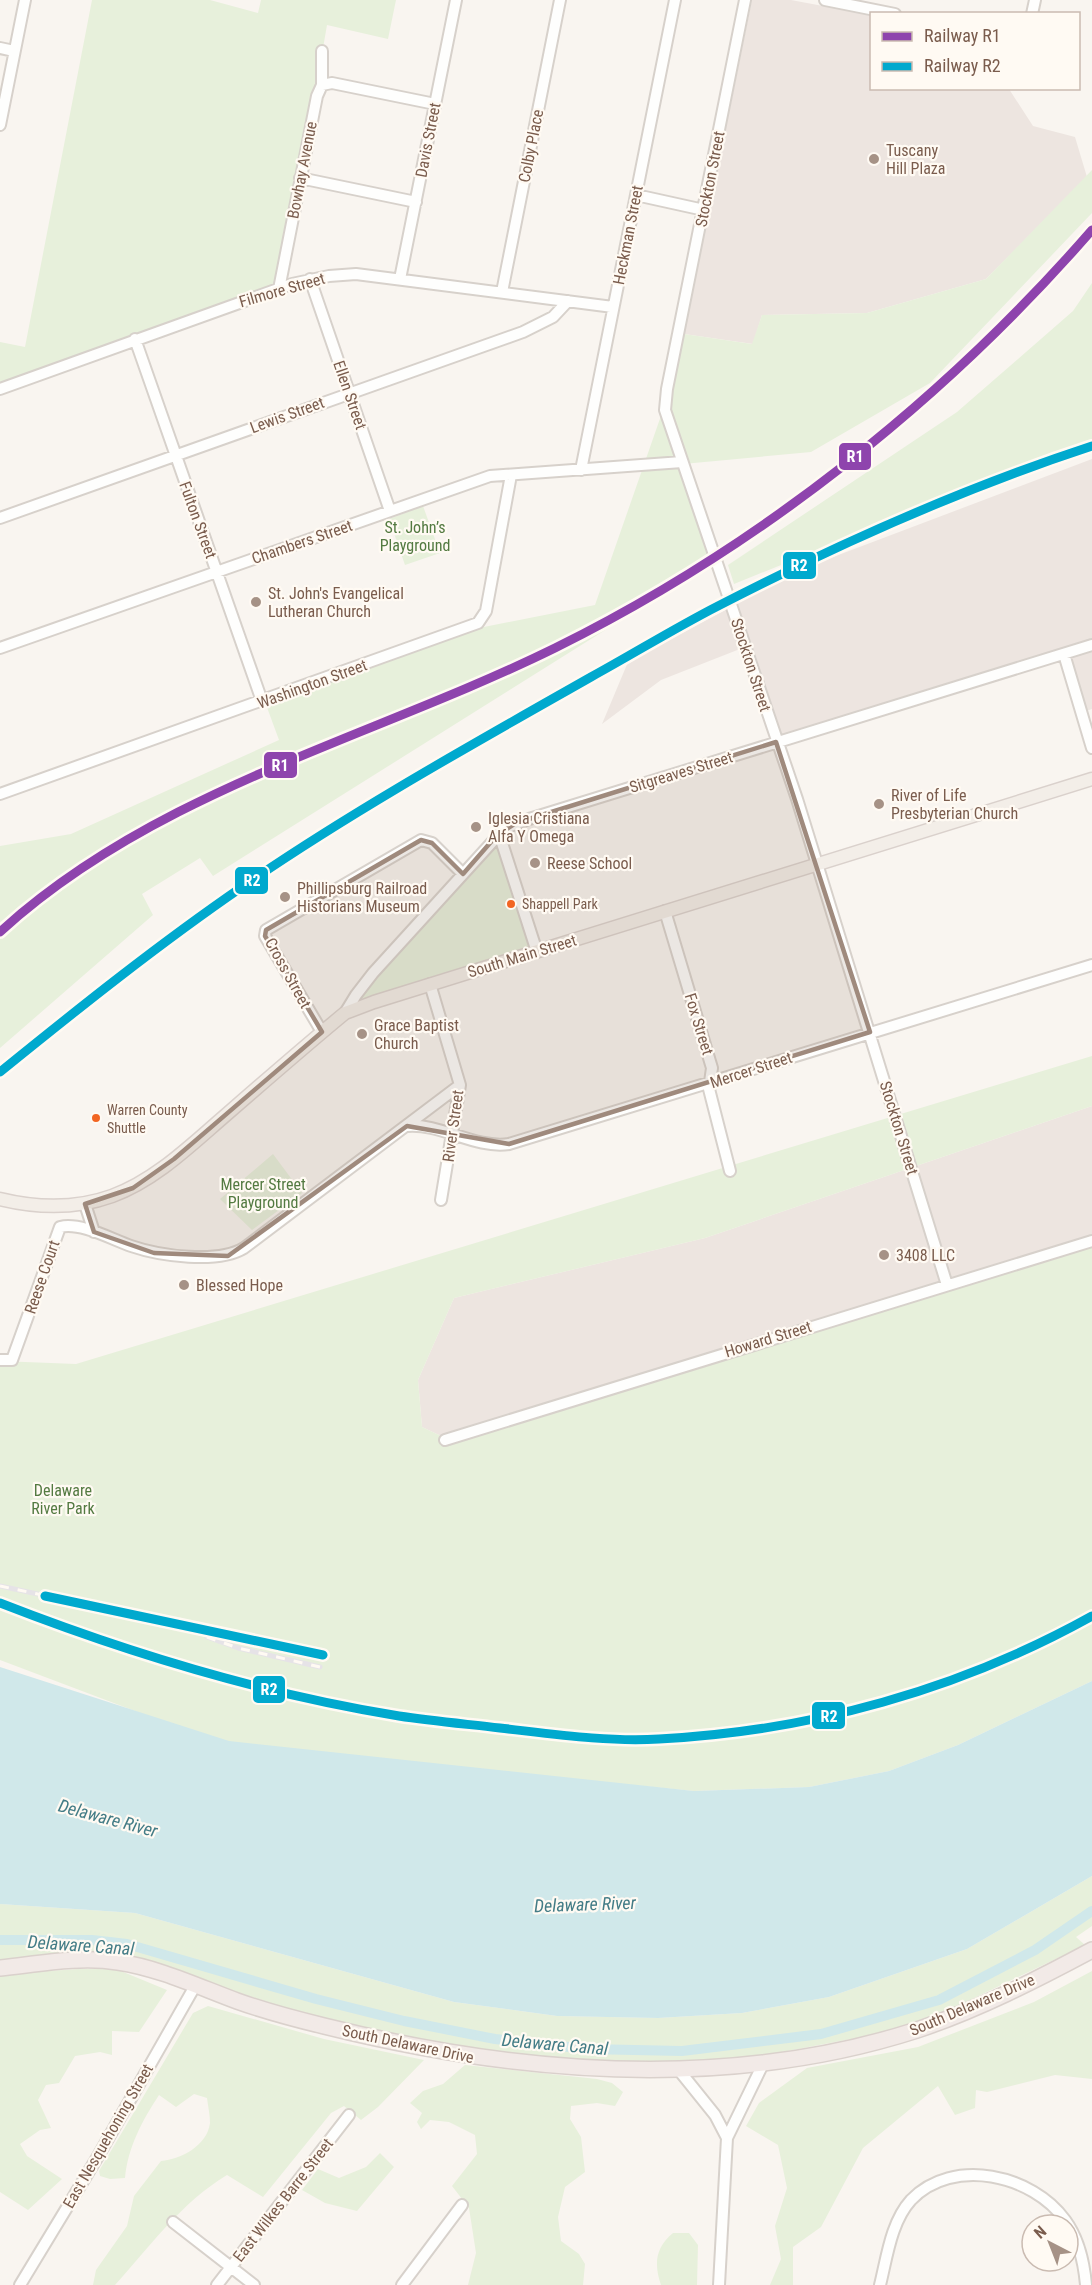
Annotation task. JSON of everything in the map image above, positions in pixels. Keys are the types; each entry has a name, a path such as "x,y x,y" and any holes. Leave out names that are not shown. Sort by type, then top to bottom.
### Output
{"highway":[{"name":"South Delaware Drive","path":"0,1968 70,1960 114,1962 140,1967 287,2017 469,2057 529,2064 678,2069 764,2062 843,2049 928,2026 1024,1984 1092,1950"}],"main road":[{"name":"South Main Street","path":"0,1199 43,1207 85,1204 133,1188 167,1164 345,1013 430,984 1092,780"}],"street":[{"path":"0,125 25,0"},
{"name":"Davis Street","path":"400,279 456,0"},
{"name":"Colby Place","path":"502,292 560,0"},
{"name":"Heckman Street","path":"581,470 675,0"},
{"name":"Stockton Street","path":"745,0 665,402 682,462 870,1032 947,1285"},
{"path":"825,0 885,12"},
{"path":"0,48 14,51"},
{"name":"Bowhay Avenue","path":"279,289 317,96 322,85 322,51"},
{"path":"322,85 332,83 435,104"},
{"path":"300,178 416,202"},
{"path":"636,195 704,210"},
{"name":"Filmore Street","path":"0,389 135,339 310,279 356,274 613,307"},
{"name":"Ellen Street","path":"310,279 390,511"},
{"name":"Lewis Street","path":"0,518 523,332 553,317 567,301"},
{"name":"Fulton Street","path":"135,339 174,456 262,701"},
{"name":"Chambers Street","path":"0,648 477,480 510,474 682,462"},
{"name":"Washington Street","path":"0,794 471,626 483,619 500,544 510,474"},
{"name":"Sitgreaves Street","path":"345,1013 373,973 505,828 1092,645"},
{"path":"1064,654 1092,748"},
{"path":"497,836 502,843 537,952"},
{"name":"Cross Street","path":"322,1032 265,936 266,930 421,840 432,843 463,874"},
{"name":"Fox Street","path":"666,911 712,1068 709,1083 730,1171"},
{"name":"Mercer Street","path":"407,1126 426,1127 492,1144 509,1144 1092,965"},
{"name":"River Street","path":"430,984 460,1085 441,1200"},
{"path":"85,1204 94,1232 154,1253 228,1256 244,1248 460,1085"},
{"name":"Reese Court","path":"0,1360 12,1360 57,1230 63,1226 94,1232"},
{"name":"Howard Street","path":"445,1440 1092,1241"},
{"name":"East Nesquehoning Street","path":"20,2285 101,2151 195,1986"},
{"path":"719,2285 727,2138 764,2062"},
{"path":"678,2069 715,2115 727,2138"},
{"name":"East Wilkes Barre Street","path":"217,2285 349,2115"},
{"path":"880,2285 898,2218 909,2202 918,2194 945,2180 983,2175 1023,2187 1040,2196 1056,2209 1066,2221 1078,2244 1086,2285"},
{"path":"402,2285 462,2205"},
{"path":"173,2222 254,2285"}],"highlighted area":[{"path":"776,742 870,1032 509,1144 407,1126 228,1256 154,1253 94,1232 85,1204 133,1188 174,1159 322,1032 265,936 266,930 421,840 432,843 463,874 497,835 516,823"}],"shaded area":[{"path":"752,0 791,0 870,15 870,90 1010,90 1033,126 1075,137 1087,177 986,279 867,313 762,315 753,344 684,334"},
{"path":"1092,459 1092,709 1083,712 1066,656 777,747 745,647 661,680 602,724 628,662 804,568"},
{"path":"1092,1106 1092,1242 454,1442 422,1427 418,1380 454,1298 705,1238"}],"green space":[{"path":"92,0 210,0 258,13 261,0 396,0 388,39 327,25 282,285 0,387 0,342 25,347"},
{"path":"1092,170 1092,213 930,383 811,452 683,464 717,560 213,876 200,858 142,894 153,915 0,1048 0,846 71,834 279,740 265,702 469,630 595,605 663,410 684,334 752,344 762,315 867,313 986,279"},
{"path":"1092,283 1092,439 734,584 728,565 957,412 1073,311"},
{"name":"St. John’s Playground","path":"423,506 440,553 405,565 389,519"},
{"name":"Shappell Park","path":"497,836 537,952 345,1013"},
{"name":"Delaware River Park","path":"1092,1056 1092,1106 705,1238 454,1298 418,1380 422,1427 454,1442 1092,1242 1092,1681 958,1745 889,1771 809,1787 694,1791 580,1780 270,1762 0,1660 0,1361 76,1364"},
{"name":"Mercer Street Playground","path":"273,1154 302,1193 252,1230 220,1199"},
{"path":"1092,1876 1092,1926 1076,1937 1085,1945 941,2014 883,2033 739,2060 674,2064 534,2058 401,2037 293,2010 115,1954 87,1952 0,1961 0,1904 135,1913 454,2002 557,2016 658,2018 742,2013 829,1997 967,1949"},
{"path":"116,1969 167,1990 139,2032 112,2031 112,2055 100,2052 75,2056 59,2083 46,2085 38,2100 51,2128 40,2130 20,2144 27,2156 62,2179 28,2210 0,2192 0,1974"},
{"path":"1092,1971 1092,2079 1055,2075 987,2092 976,2090 975,2108 955,2115 938,2086 863,2148 821,2227 793,2247 793,2285 770,2285 781,2259 775,2226 787,2188 778,2145 746,2126 759,2103 807,2068 918,2047 1034,2002"},
{"path":"208,2006 324,2039 424,2060 378,2107 361,2120 344,2106 331,2113 263,2197 227,2175 181,2211 115,2285 93,2285 96,2270 127,2226 134,2196 161,2161 192,2150 208,2131 210,2123 207,2098 194,2094 176,2107 159,2095 137,2135 129,2156 125,2178 110,2179 100,2176 99,2171 193,2013"},
{"path":"465,2065 597,2079 612,2083 623,2092 615,2106 597,2103 571,2106 570,2119 581,2137 585,2172 565,2187 558,2217 561,2241 579,2254 585,2264 583,2285 468,2285 476,2253 469,2208 452,2186 477,2154 475,2135 449,2122 430,2120 421,2129 417,2122 422,2113 410,2103 423,2091 443,2084"},
{"path":"380,2153 394,2167 357,2211 325,2203 302,2190 318,2169 339,2178 366,2167"},
{"path":"673,2233 689,2233 698,2245 697,2285 661,2285 657,2270 659,2251"}],"water":[{"name":"Delaware River","path":"0,1667 229,1741 694,1791 809,1787 889,1771 958,1745 1092,1681 1092,1876 967,1949 829,1997 742,2013 658,2018 557,2016 454,2002 135,1913 0,1904"}],"waterway":[{"name":"Delaware Canal","path":"0,1940 92,1940 127,1944 316,1999 404,2021 495,2039 587,2049 682,2051 821,2034 939,2000 1035,1950 1092,1911"}],"railway":[{"path":"0,932 61,883 126,841 195,804 266,771 484,681 555,648 631,608 704,564 775,516 844,465 910,411 1035,293 1092,230"},
{"path":"0,1072 89,1000 242,887 371,804 502,727 702,614 855,539 996,480 1092,446"},
{"path":"0,1586 323,1655"},
{"path":"207,1637 238,1648 320,1667"}],"rail line":[{"name":"R1","path":"0,932 61,883 126,841 195,804 266,771 484,681 555,648 631,608 704,564 775,516 844,465 910,411 1035,293 1092,230"},
{"name":"R2","path":"0,1072 89,1000 242,887 371,804 502,727 702,614 855,539 996,480 1092,446"},
{"name":"R2","path":"45,1596 323,1655"},
{"name":"R2","path":"0,1603 97,1639 196,1670 348,1707 399,1716 580,1737 639,1740 772,1727 883,1702 990,1665 1092,1616"}],"place":[{"name":"Tuscany Hill Plaza","path":"874,159"},
{"name":"St. John's Evangelical Lutheran Church","path":"256,602"},
{"name":"River of Life Presbyterian Church","path":"879,804"},
{"name":"Iglesia Cristiana Alfa Y Omega","path":"476,827"},
{"name":"Reese School","path":"535,863"},
{"name":"Phillipsburg Railroad Historians Museum","path":"285,897"},
{"name":"Shappell Park","path":"511,904"},
{"name":"Grace Baptist Church","path":"362,1034"},
{"name":"Warren County Shuttle","path":"96,1118"},
{"name":"3408 LLC","path":"884,1255"},
{"name":"Blessed Hope","path":"184,1285"}]}
